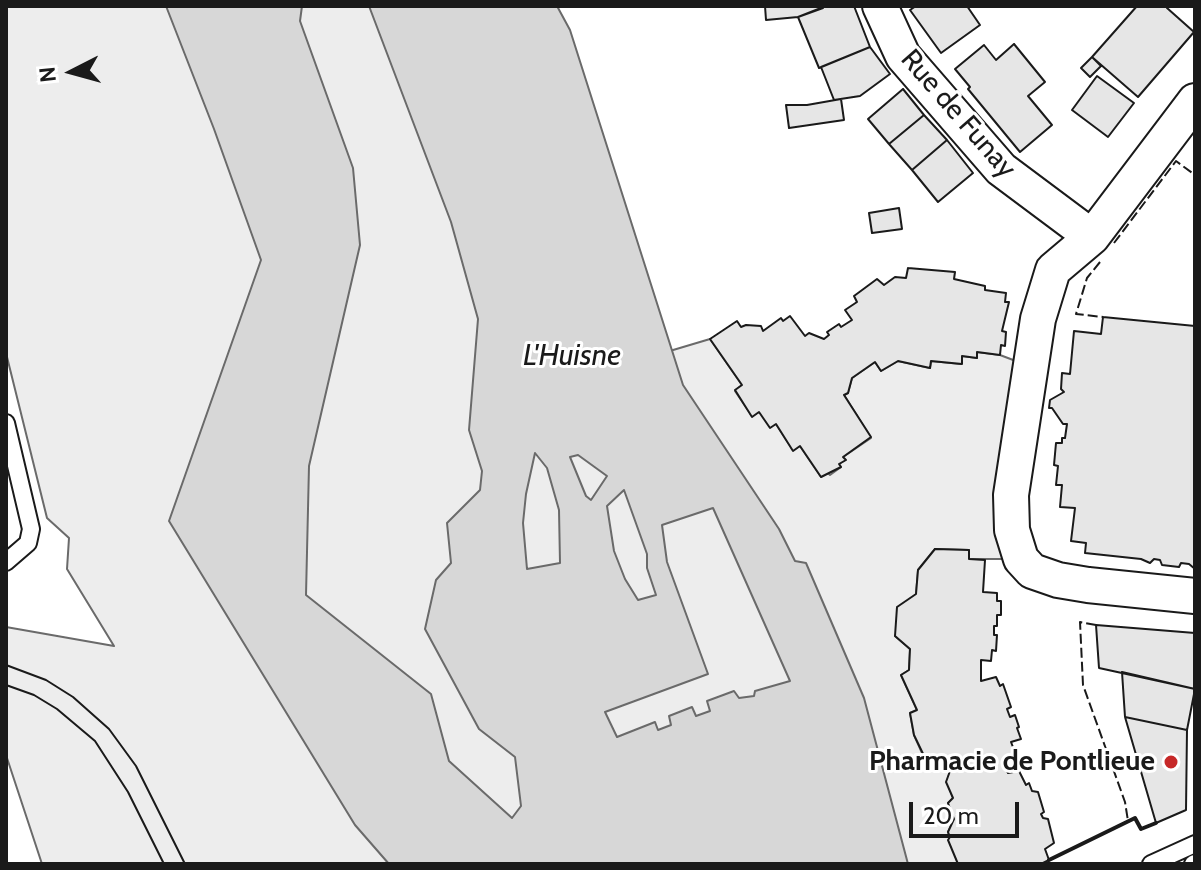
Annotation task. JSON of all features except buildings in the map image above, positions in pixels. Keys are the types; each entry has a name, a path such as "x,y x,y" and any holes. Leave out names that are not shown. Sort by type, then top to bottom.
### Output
{"street":[{"name":"Rue de Funay","path":"880,6 903,56 1001,169 1092,237"},
{"path":"1195,101 1092,237 1053,270 1038,319 1011,495 1012,530 1021,559 1032,571 1058,580 1088,585 1195,596"}],"lane":[{"path":"6,423 31,529 28,543 6,562"},
{"path":"1151,864 1195,844"}],"shaded area":[{"path":"6,6 447,6 559,384 710,339 742,385 735,391 752,416 759,412 776,424 793,450 800,446 821,477 841,467 839,464 845,460 843,457 871,438 844,395 848,393 852,378 875,362 881,371 898,361 930,368 931,361 961,364 962,356 977,358 977,352 1000,355 1029,366 1021,559 969,559 969,550 935,549 918,570 916,594 895,636 910,649 909,670 901,675 917,710 910,713 914,735 926,762 941,756 950,771 947,782 953,798 948,803 954,819 948,832 958,864 42,864 6,755 6,627 114,646 67,569 69,538 47,518 6,353"}],"water":[{"name":"L'Huisne","path":"166,6 302,6 300,21 353,168 360,245 309,466 306,595 431,694 449,761 512,818 521,806 515,757 479,729 425,629 436,580 451,563 447,523 480,490 482,471 469,430 478,319 451,222 369,6 557,6 570,30 683,385 779,529 795,561 806,563 864,698 908,864 389,864 355,825 169,521 261,260","holes":["535,453 547,468 559,510 560,563 527,569 523,523","578,455 607,476 591,500 586,496 570,457","624,490 647,554 647,568 656,595 638,600 625,579 614,551 607,506","713,508 790,681 755,691 754,696 739,698 734,691 707,701 710,711 696,716 692,707 669,716 671,725 658,730 655,722 617,737 605,712 708,674 667,562 662,525"]}],"tram line":[{"path":"6,665 46,680 73,697 109,729 136,766 185,864"},
{"path":"6,685 34,695 57,709 95,741 128,792 164,864"}],"fence":[{"path":"1114,243 1176,161 1195,175"},
{"path":"1100,262 1087,278 1076,314 1103,317"},
{"path":"1096,625 1080,622 1083,685 1125,802 1128,821"}],"wall":[{"path":"1049,860 1135,818 1141,829 1156,823"}],"place":[{"name":"Pharmacie de Pontlieue","path":"1171,762"}]}
